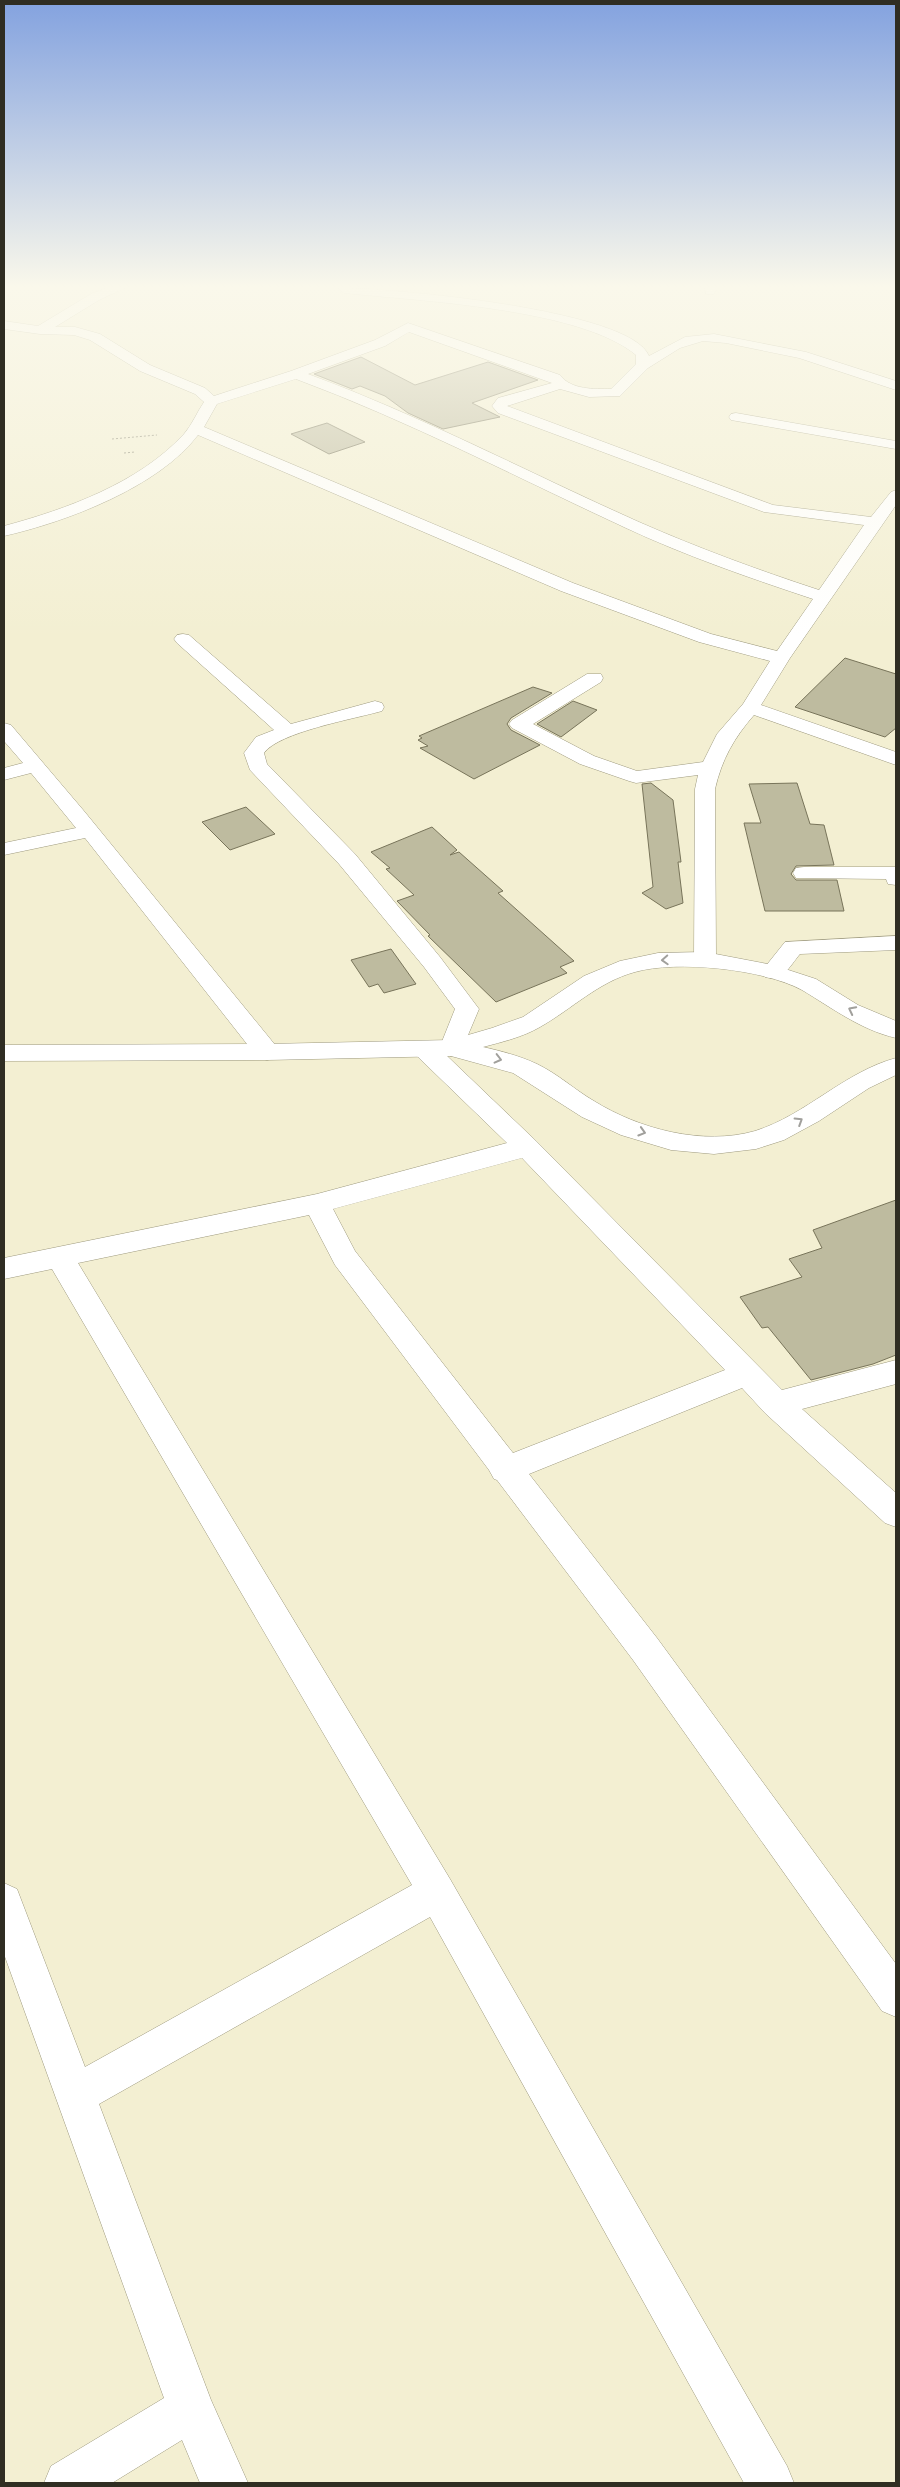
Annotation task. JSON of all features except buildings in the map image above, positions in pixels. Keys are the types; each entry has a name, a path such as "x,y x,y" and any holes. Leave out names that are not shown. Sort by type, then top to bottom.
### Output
{"main road":[{"path":"4,531 48,518 135,480 173,452 192,432 209,404"},
{"path":"367,404 467,446 634,525 767,578 823,597"},
{"path":"501,404 499,406 503,410 761,506 884,517"},
{"path":"736,417 896,445"},
{"path":"192,432 567,587 705,638 781,658"},
{"path":"705,958 705,789 710,767 727,734 750,707 823,597 884,517 896,495"},
{"path":"183,639 287,731"},
{"path":"594,678 519,724 587,760 636,778 710,767"},
{"path":"375,707 287,731 263,741 254,753 257,766 347,859 432,962 467,1009 438,1049"},
{"path":"750,707 896,759"},
{"path":"4,729 90,831 267,1052"},
{"path":"4,774 36,766"},
{"path":"4,849 90,831"},
{"path":"804,872 895,873 896,878"},
{"path":"773,972 794,948 896,943"},
{"path":"438,1049 501,1034 531,1022 592,981 628,966 658,960 705,958 773,972 808,984 850,1010 896,1030"},
{"path":"438,1049 527,1147 746,1374 776,1404 896,1513"},
{"path":"4,1053 438,1049 507,1062 530,1071 590,1110 625,1127 675,1142 720,1144 755,1140 787,1129 864,1079 896,1066"},
{"path":"4,1268 317,1204 527,1147"},
{"path":"317,1204 345,1258 505,1470 645,1649 896,1997"},
{"path":"59,1256 437,1892 770,2483"},
{"path":"776,1404 896,1372"},
{"path":"505,1470 746,1374"},
{"path":"75,2095 437,1892"},
{"path":"4,1902 191,2408 224,2483"},
{"path":"68,2483 191,2408"}],"path":[{"path":"112,439 192,432"}]}
